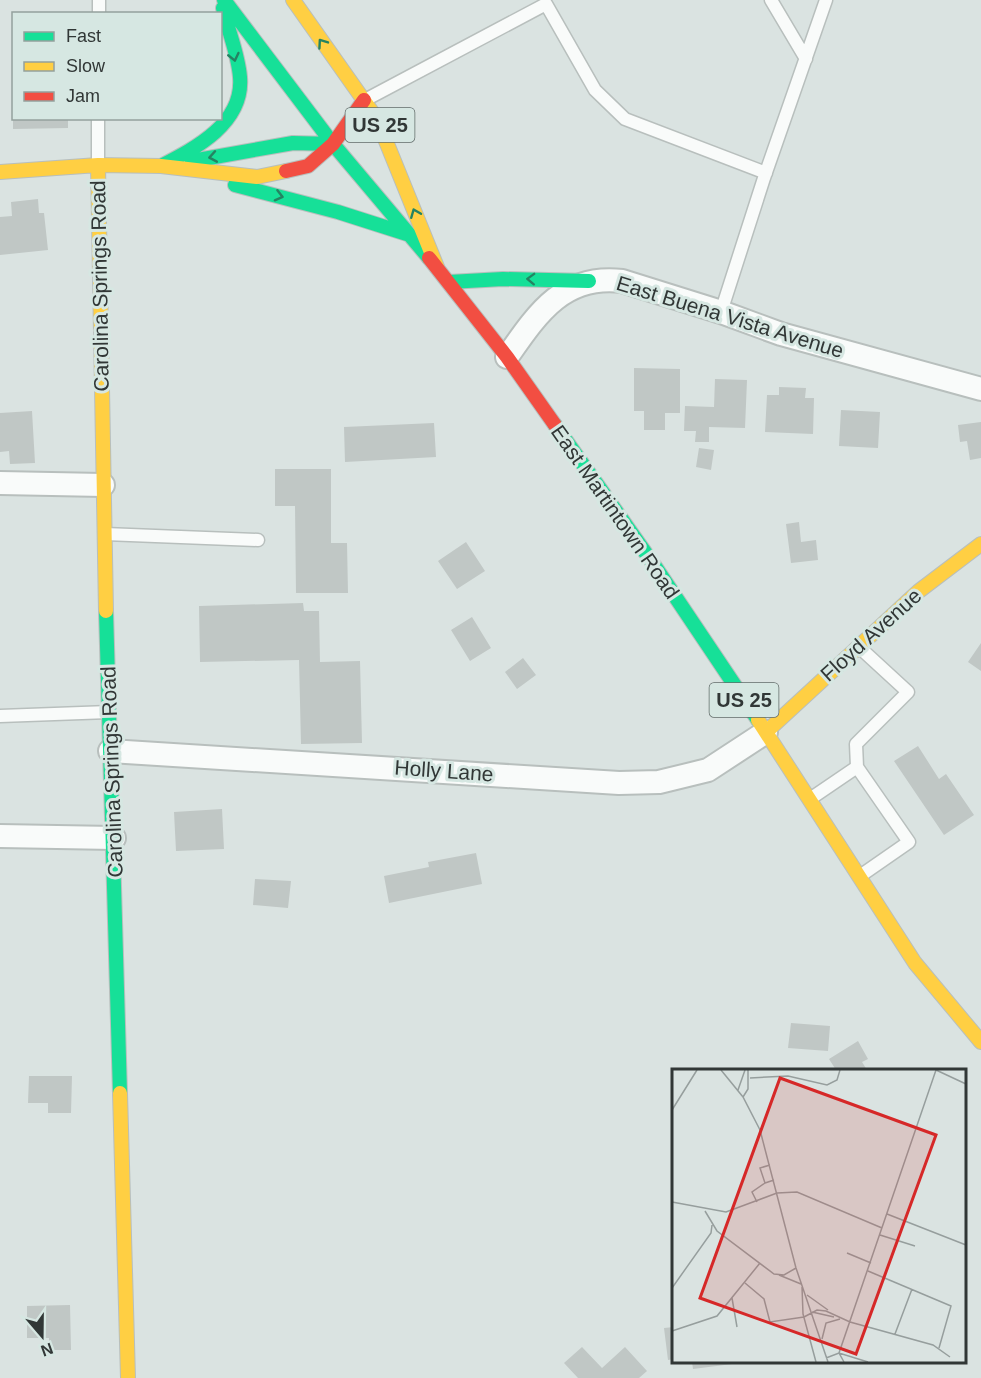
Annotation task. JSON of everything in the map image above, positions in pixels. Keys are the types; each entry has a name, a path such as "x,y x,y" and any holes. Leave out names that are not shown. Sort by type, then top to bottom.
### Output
{"main road":[{"name":"East Martintown Road","path":"222,0 333,144 437,267 507,357 617,517 652,562 766,732 915,963 981,1042"},
{"path":"161,166 211,138 232,110 240,82 222,0"},
{"name":"US 25","path":"293,0 377,119 437,267"},
{"path":"0,172 98,165 161,166 257,177 308,166 333,144 364,100"},
{"path":"161,166 292,143 333,144"},
{"name":"Carolina Springs Road","path":"98,165 104,534 128,1378"},
{"path":"161,166 327,209 411,236"},
{"path":"449,282 503,279 590,281"},
{"name":"Floyd Avenue","path":"766,732 945,569 981,544"}],"street":[{"name":"East Buena Vista Avenue","path":"507,357 533,320 564,292 590,281 606,279 622,281 722,312 781,334 981,389"},
{"path":"0,483 103,485"},
{"name":"Holly Lane","path":"110,751 608,782 659,782 708,770 766,732"},
{"path":"0,836 114,837"}],"lane":[{"path":"771,0 806,59"},
{"path":"722,312 825,0"},
{"path":"364,100 546,4 595,90 626,119 766,173"},
{"path":"98,120 98,165"},
{"path":"104,534 258,540"},
{"path":"858,646 908,692 856,744 857,767 909,842 859,877"},
{"path":"0,716 110,712"},
{"path":"809,799 857,767"}],"building":[{"path":"13,120 68,120 68,128 13,129"},
{"path":"38,199 39,213 44,213 48,250 0,255 0,217 12,216 11,202"},
{"path":"634,368 680,369 680,413 665,413 665,430 644,430 644,411 634,411"},
{"path":"715,379 747,380 745,428 709,427 709,442 695,442 696,431 684,431 685,406 714,407"},
{"path":"779,387 806,388 805,398 814,398 813,434 765,432 767,395 779,395"},
{"path":"841,410 880,412 878,448 839,446"},
{"path":"32,411 35,463 10,464 9,451 0,452 0,413"},
{"path":"981,422 981,458 970,460 967,441 960,442 958,425"},
{"path":"434,423 436,457 345,462 344,427"},
{"path":"699,448 714,450 711,470 696,467"},
{"path":"275,469 331,469 331,543 347,543 348,593 296,593 295,506 275,506"},
{"path":"799,522 801,542 816,540 818,560 791,563 786,524"},
{"path":"466,542 485,571 457,589 438,561"},
{"path":"303,603 304,611 319,611 320,662 360,661 362,743 301,744 299,660 200,662 199,606"},
{"path":"472,617 491,648 470,661 451,630"},
{"path":"981,643 981,671 968,662"},
{"path":"523,658 536,675 517,689 505,672"},
{"path":"918,746 939,779 946,774 974,815 944,835 894,761"},
{"path":"222,809 224,849 176,851 174,812"},
{"path":"476,853 482,884 389,903 384,876 429,867 428,862"},
{"path":"255,879 291,881 288,908 253,905"},
{"path":"791,1023 830,1026 828,1051 788,1048"},
{"path":"858,1041 868,1059 862,1062 866,1069 835,1069 829,1059"},
{"path":"29,1076 72,1076 71,1113 48,1113 48,1103 28,1103"},
{"path":"70,1305 71,1350 49,1350 49,1338 27,1338 27,1306"},
{"path":"672,1327 672,1359 668,1360 664,1328"},
{"path":"582,1347 602,1368 625,1347 647,1371 639,1378 578,1378 564,1363"},
{"path":"692,1363 740,1363 693,1369"}],"traffic: fast":[{"path":"224,0 333,144 429,258"},
{"path":"161,166 189,151 215,132 234,108 239,93 240,77 223,8"},
{"path":"192,161 293,143 333,144"},
{"path":"235,185 338,212 410,235"},
{"path":"449,282 503,279 589,281"},
{"path":"555,425 652,562 758,720"},
{"path":"106,611 120,1093"}],"traffic: slow":[{"path":"293,0 377,119 437,267"},
{"path":"98,165 106,611"},
{"path":"0,172 98,165 161,166 257,177 286,171"},
{"path":"766,732 919,591 981,544"},
{"path":"758,720 915,963 981,1042"},
{"path":"120,1093 128,1378"}],"traffic: jam":[{"path":"286,171 308,166 333,144 364,100"},
{"path":"429,258 507,357 555,425"}]}
